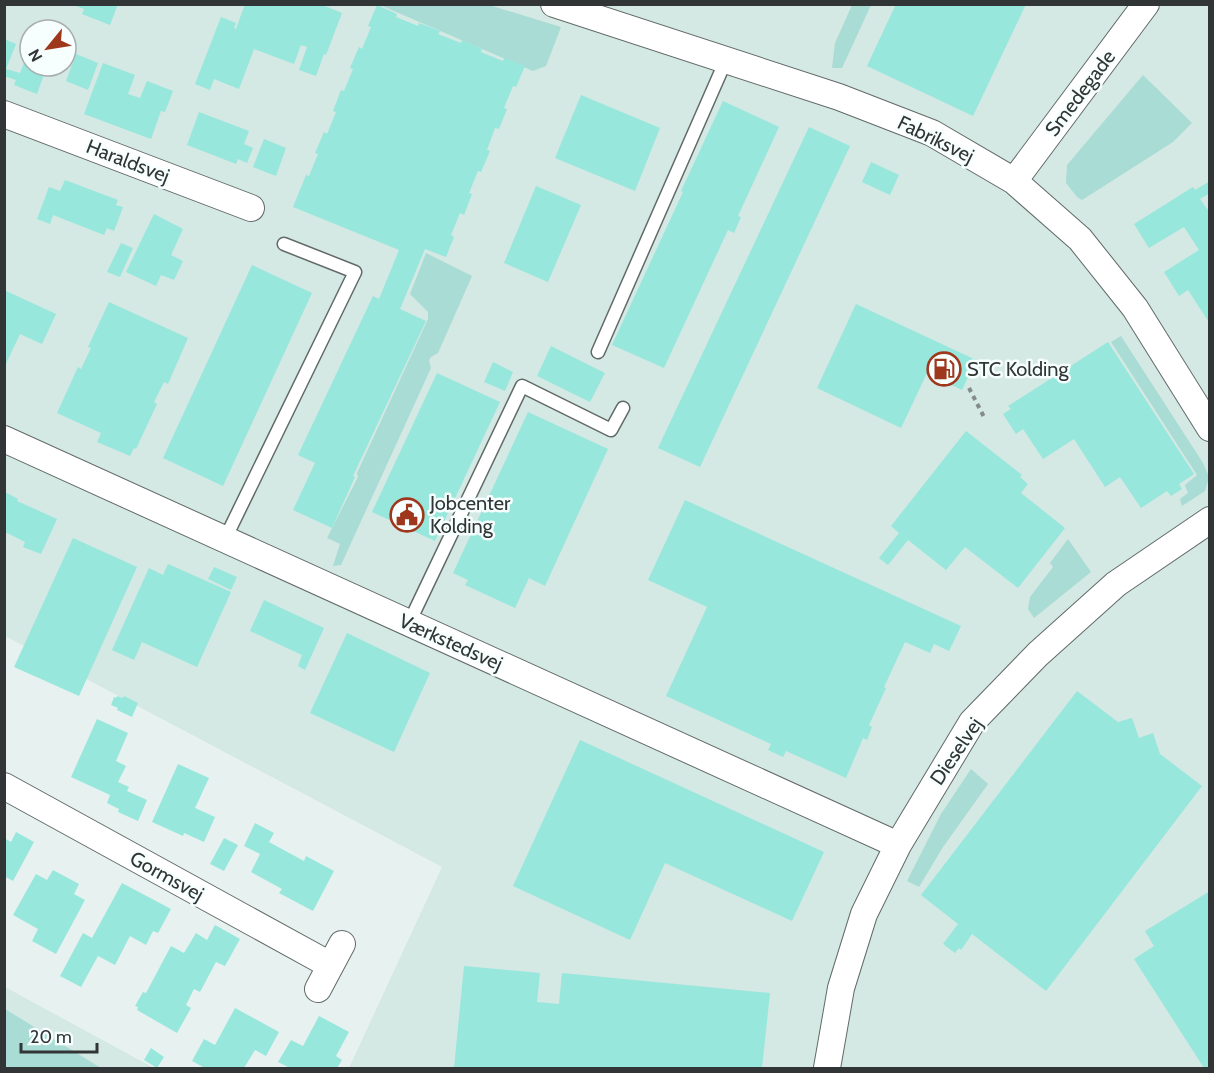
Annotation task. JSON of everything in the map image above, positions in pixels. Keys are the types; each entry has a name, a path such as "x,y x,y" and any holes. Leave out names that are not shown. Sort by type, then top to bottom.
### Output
{"street":[{"name":"Fabriksvej","path":"554,4 838,97 932,133 1014,181 1080,239 1135,308 1209,428"},
{"name":"Smedegade","path":"1014,181 1146,4"},
{"name":"Haraldsvej","path":"4,114 251,208"},
{"name":"Værkstedsvej","path":"4,439 898,845"},
{"name":"Dieselvej","path":"827,1068 841,988 864,914 898,845 972,722 1038,654 1116,584 1209,520"},
{"name":"Gormsvej","path":"4,786 336,955 318,989"}],"lane":[{"path":"598,352 726,60"},
{"path":"225,539 355,272 284,244"},
{"path":"409,623 522,386 611,429 623,408"}],"path":[{"path":"969,388 984,417"}],"shaded area":[{"path":"4,5 1209,5 1209,1068 349,1068 442,867 5,636"},
{"path":"5,987 154,1068 5,1068"}],"green space":[{"path":"380,5 489,5 561,27 546,66 533,71"},
{"path":"852,5 871,5 842,68 832,68 835,43"},
{"path":"1143,75 1192,123 1173,142 1082,200 1066,183 1067,165"},
{"path":"426,253 472,276 438,353 429,360 431,368 341,565 333,566 340,544 327,538 358,477 357,473 428,319 428,312 410,294"},
{"path":"1121,336 1203,463 1209,477 1205,491 1182,506 1180,499 1188,493 1185,485 1197,475 1111,342"},
{"path":"1068,539 1091,572 1034,618 1028,609 1030,597 1053,567 1050,563"},
{"path":"971,769 988,784 943,847 919,887 907,881 941,814"},
{"path":"5,1009 101,1068 5,1068"}],"building":[{"path":"118,4 110,25 82,14 84,9 73,5"},
{"path":"245,4 320,4 342,13 316,76 299,70 307,47 301,45 294,64 254,49 239,89 214,79 210,90 195,84 221,17 236,23 234,28 236,29"},
{"path":"896,4 1026,4 973,116 867,66"},
{"path":"377,5 397,14 396,17 418,26 419,23 440,31 438,34 461,43 462,40 482,49 481,52 503,61 504,58 525,66 516,87 513,86 499,129 495,128 487,150 490,151 469,193 472,194 464,215 460,213 451,235 454,237 446,257 425,249 400,309 426,321 353,476 355,477 332,528 293,510 315,463 298,455 373,296 379,299 399,250 293,207 306,175 309,176 324,132 327,134 336,112 333,111 341,90 344,91 359,47 362,49"},
{"path":"4,39 16,44 6,69 18,72 18,78 43,78 37,94 14,85 16,80 4,76"},
{"path":"78,55 98,63 88,90 66,81 67,78 78,78"},
{"path":"103,63 135,75 128,94 140,98 147,81 173,91 165,112 161,111 151,139 84,114"},
{"path":"581,95 660,128 635,191 555,158"},
{"path":"723,101 779,127 738,216 741,217 734,233 728,230 664,368 612,345"},
{"path":"199,112 249,131 244,144 253,148 247,163 238,159 236,164 187,145"},
{"path":"809,127 850,146 700,467 658,448"},
{"path":"264,139 286,148 276,176 253,167"},
{"path":"871,162 899,175 890,195 862,182"},
{"path":"65,180 118,200 116,205 123,207 114,231 107,228 104,235 53,215 50,224 37,219 49,187 60,191"},
{"path":"1210,181 1210,193 1200,199 1210,213 1210,324 1188,290 1179,296 1164,272 1199,250 1184,227 1149,248 1134,224 1193,187 1195,190"},
{"path":"536,186 581,205 548,282 504,263"},
{"path":"154,214 183,229 171,255 183,261 174,280 161,275 156,286 126,272"},
{"path":"121,243 133,248 120,277 107,272"},
{"path":"252,265 312,293 223,486 163,458"},
{"path":"4,290 56,314 42,344 20,334 4,368"},
{"path":"109,302 188,338 168,384 164,382 154,402 157,404 136,449 134,448 130,456 97,442 101,433 57,413 78,367 81,369 91,348 88,347"},
{"path":"856,304 976,360 962,390 927,373 901,428 817,388"},
{"path":"1108,342 1194,474 1179,484 1182,489 1171,496 1167,491 1141,508 1120,477 1105,487 1074,439 1043,459 1023,429 1016,434 1003,414 1011,409 1008,406"},
{"path":"551,346 605,373 590,402 537,376"},
{"path":"493,362 513,372 505,391 484,382"},
{"path":"437,373 500,402 435,541 372,512"},
{"path":"528,412 608,449 545,586 529,578 515,608 465,585 468,580 453,573"},
{"path":"966,431 1022,475 1020,477 1028,484 1021,493 1065,528 1018,588 965,547 946,570 908,540 888,565 879,558 899,533 891,526"},
{"path":"5,492 18,499 17,501 57,519 41,554 23,547 25,542 5,532"},
{"path":"685,500 961,626 949,651 934,644 930,653 905,642 869,725 872,727 867,740 863,738 846,778 786,751 783,757 768,750 771,744 666,696 707,607 648,580"},
{"path":"73,538 137,567 79,696 14,667"},
{"path":"168,564 231,592 197,667 142,642 134,660 112,650 149,568 163,575"},
{"path":"214,567 237,577 231,590 208,579"},
{"path":"264,600 324,628 305,670 298,666 302,655 250,631"},
{"path":"347,633 430,673 394,752 310,713"},
{"path":"1077,691 1118,722 1132,718 1139,738 1153,733 1160,754 1202,786 1046,991 972,934 961,950 959,948 955,953 943,944 958,924 921,895"},
{"path":"124,696 138,703 132,717 111,705 114,697 123,698"},
{"path":"97,719 128,733 116,761 126,766 118,782 129,787 127,791 147,800 138,821 118,812 119,809 107,803 110,795 71,777"},
{"path":"580,740 824,852 792,921 665,863 630,940 513,886"},
{"path":"178,764 209,778 195,808 215,817 204,842 184,833 183,836 152,822"},
{"path":"255,823 274,833 269,842 304,861 306,856 334,871 313,911 279,893 282,889 251,872 260,854 244,846"},
{"path":"16,832 34,842 13,881 4,876 4,838 11,842"},
{"path":"224,838 238,845 224,871 210,864"},
{"path":"53,870 79,884 74,894 85,900 56,954 32,941 38,929 13,915 36,874 47,880"},
{"path":"122,883 171,909 158,933 153,931 146,945 130,936 115,965 98,956 81,987 60,976 83,933 92,938"},
{"path":"1210,891 1210,1068 1204,1068 1134,959 1154,946 1145,931"},
{"path":"215,925 240,939 225,966 216,962 200,992 194,989 186,1005 191,1008 177,1033 137,1010 138,1007 135,1006 143,992 146,993 171,946 184,953 196,933 207,940"},
{"path":"464,966 540,973 537,1002 559,1004 562,973 770,993 762,1068 454,1068"},
{"path":"235,1008 279,1032 266,1056 255,1050 244,1068 205,1068 192,1061 204,1039 215,1045"},
{"path":"319,1016 349,1032 336,1056 342,1060 337,1068 290,1068 278,1062 291,1040 303,1046"},
{"path":"151,1048 164,1057 157,1068 144,1060"}],"place":[{"name":"STC Kolding","path":"944,369"},
{"name":"Jobcenter Kolding","path":"407,515"}]}
